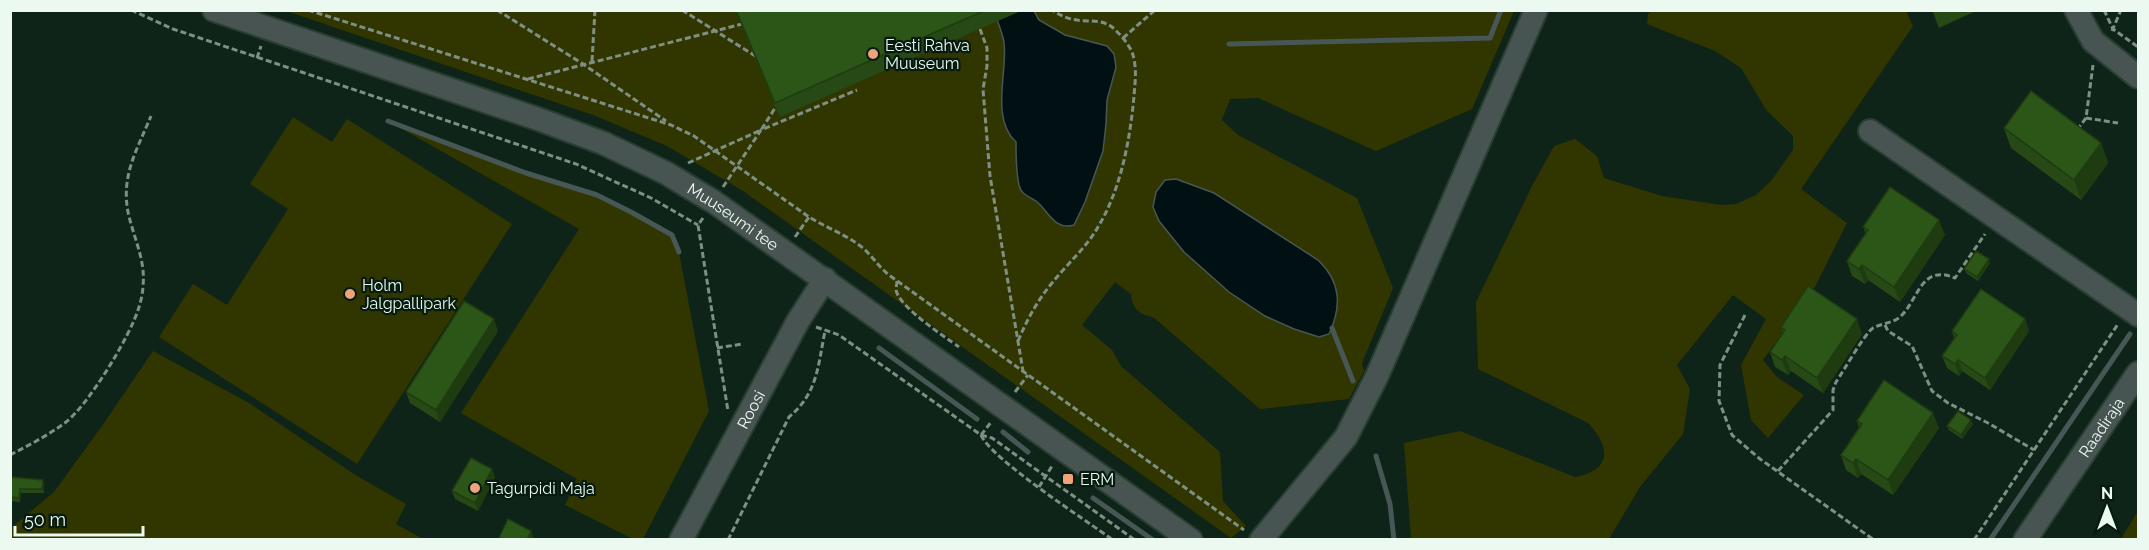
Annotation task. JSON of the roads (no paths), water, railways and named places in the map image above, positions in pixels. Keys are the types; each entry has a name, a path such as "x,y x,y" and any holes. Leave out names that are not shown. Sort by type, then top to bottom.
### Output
{"street":[{"name":"Muuseumi tee","path":"214,10 538,119 603,143 666,173 714,202 785,251 1191,540"},
{"path":"1255,536 1346,436 1377,376 1536,10"},
{"path":"2076,10 2093,41 2139,77"},
{"path":"1870,131 2133,312"},
{"name":"Roosi","path":"681,540 798,321 825,279"},
{"name":"Raadiraja","path":"2025,540 2139,373"}],"waterway":[{"path":"1229,44 1490,38 1501,10"},
{"path":"388,121 526,173 597,195 672,235 679,252"},
{"path":"1332,328 1353,381"},
{"path":"1990,540 2130,334"},
{"path":"879,348 977,419"},
{"path":"1003,432 1028,452"},
{"path":"1376,456 1390,504 1394,540"},
{"path":"1093,498 1153,540"}],"place":[{"name":"Eesti Rahva Muuseum","path":"873,54"},
{"name":"Holm Jalgpallipark","path":"350,294"},
{"name":"ERM","path":"1068,479"},
{"name":"Tagurpidi Maja","path":"475,488"}]}
